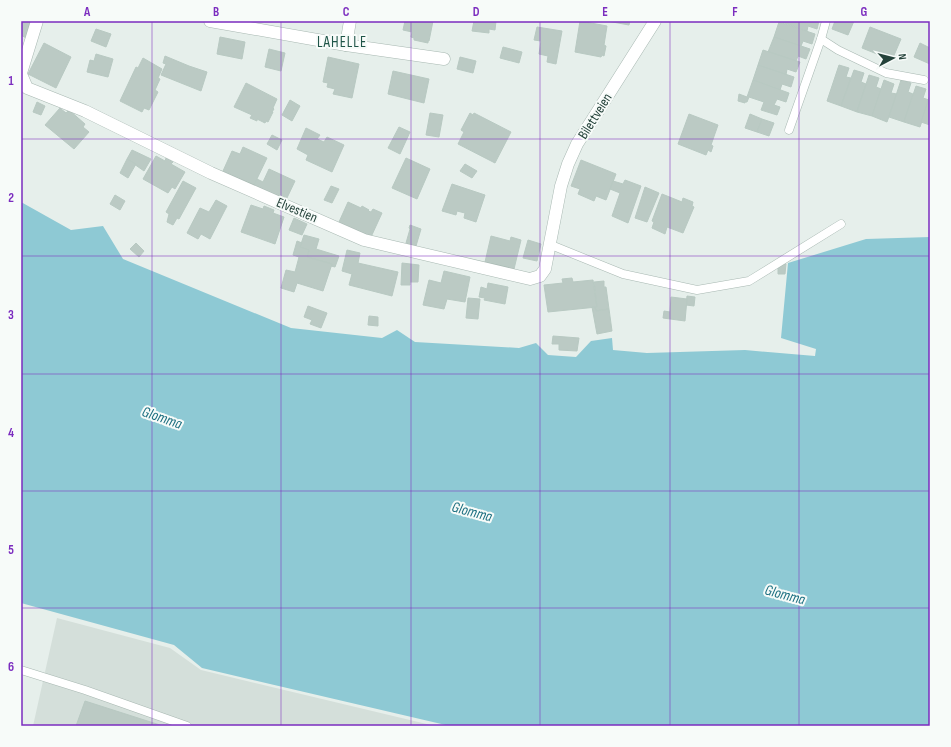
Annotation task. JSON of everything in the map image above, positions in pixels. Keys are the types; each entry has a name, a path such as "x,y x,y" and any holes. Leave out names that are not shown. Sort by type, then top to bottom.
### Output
{"street":[{"name":"Elvestien","path":"37,21 21,74 27,88 85,111 211,173 364,240 530,279 540,276 546,269 555,221"},
{"path":"210,21 346,45 444,59"},
{"path":"346,45 350,21"},
{"name":"Bilettveien","path":"555,221 565,172 577,144 655,21"}],"lane":[{"path":"789,130 826,21"},
{"path":"821,39 838,50 886,73 924,80"},
{"path":"551,245 624,274 697,290 749,281 841,224"},
{"path":"21,670 187,726"}],"shaded area":[{"path":"57,618 170,648 201,670 435,726 33,726"}],"water":[{"name":"Glomma","path":"21,202 71,230 103,226 123,259 291,328 382,338 397,330 415,342 519,348 536,343 548,355 576,357 591,341 612,338 613,350 647,353 745,350 815,356 816,349 781,338 788,263 866,239 930,237 930,726 450,726 202,668 174,645 21,603"}],"building":[{"path":"21,21 34,21 26,38 21,35"},
{"path":"405,21 433,21 428,43 414,40 414,38 411,37 412,32 403,30"},
{"path":"474,21 496,21 495,30 489,29 489,33 472,31"},
{"path":"580,21 607,26 604,56 602,55 601,57 575,52"},
{"path":"607,21 630,21 629,25"},
{"path":"779,21 819,21 817,29 808,26 807,31"},
{"path":"835,21 854,21 848,35 832,29"},
{"path":"779,22 815,34 812,44 803,41 801,46 774,37"},
{"path":"537,27 562,31 556,64 547,62 548,56 539,54 541,41 534,40"},
{"path":"870,27 901,39 892,60 862,48"},
{"path":"96,29 111,34 106,47 91,41"},
{"path":"220,37 245,42 242,59 217,54"},
{"path":"774,37 810,49 806,59 798,56 796,61 768,52"},
{"path":"44,43 71,57 56,88 28,74"},
{"path":"920,43 930,48 930,64 914,57"},
{"path":"503,47 522,52 519,63 500,58"},
{"path":"269,49 285,53 281,71 265,67"},
{"path":"763,50 800,62 796,72 787,69 786,75 758,65"},
{"path":"96,54 113,59 108,77 87,72 90,60 94,61"},
{"path":"165,56 207,72 201,91 161,75 166,64 163,63"},
{"path":"328,57 359,64 352,98 333,94 335,89 327,87 328,83 323,82"},
{"path":"460,57 476,61 473,73 457,69"},
{"path":"143,58 162,69 158,78 160,79 155,90 158,92 149,110 144,108 142,112 120,101 136,67 138,68"},
{"path":"758,65 794,77 791,87 782,84 780,90 753,80"},
{"path":"839,65 849,68 846,77 851,78 841,106 827,101"},
{"path":"854,70 864,73 861,82 866,84 857,112 841,106"},
{"path":"393,71 429,79 424,103 388,94"},
{"path":"869,75 879,78 876,87 881,89 872,116 857,112"},
{"path":"753,80 789,93 786,102 777,99 774,105 780,107 777,115 761,110 764,102 749,97 745,103 738,101 739,94 747,97"},
{"path":"884,80 894,84 891,93 897,94 887,122 872,116"},
{"path":"901,80 911,83 908,92 913,94 904,122 889,117"},
{"path":"246,83 277,99 268,122 266,121 265,123 257,119 257,121 250,118 252,115 234,107"},
{"path":"916,86 926,89 923,98 929,100 920,127 904,122"},
{"path":"930,95 930,125 921,122"},
{"path":"290,100 300,106 292,121 282,115"},
{"path":"37,102 45,106 41,115 33,112"},
{"path":"60,108 66,113 69,110 85,124 83,127 89,132 74,149 45,125"},
{"path":"430,113 443,115 439,137 426,135"},
{"path":"470,113 473,115 474,113 511,132 495,163 458,144 464,132 461,130"},
{"path":"689,114 718,125 711,145 713,146 711,152 708,150 706,155 678,144"},
{"path":"750,114 762,119 757,132 745,128"},
{"path":"762,119 774,123 769,136 757,132"},
{"path":"399,127 410,132 400,154 388,148"},
{"path":"306,128 320,135 317,139 324,142 327,137 344,145 332,172 306,160 308,155 297,149"},
{"path":"272,135 282,140 277,150 267,144"},
{"path":"243,147 267,158 254,185 223,171 232,151 240,154"},
{"path":"132,150 151,159 144,171 127,159"},
{"path":"156,156 165,161 166,158 173,162 171,164 185,172 175,189 172,187 168,193 143,179"},
{"path":"406,158 430,169 417,199 392,188"},
{"path":"127,159 136,164 128,178 120,173"},
{"path":"581,160 616,174 606,200 596,196 594,201 578,194 580,189 571,186"},
{"path":"465,164 477,171 472,178 460,171"},
{"path":"269,169 295,181 286,200 254,185 257,179 263,182"},
{"path":"625,180 641,186 628,223 612,216 620,193 610,189 613,181 623,184"},
{"path":"183,181 196,188 179,219 177,218 173,225 167,222 169,214 166,212"},
{"path":"452,184 485,195 476,222 464,218 465,213 457,211 456,215 442,211"},
{"path":"331,186 339,189 332,203 324,200"},
{"path":"645,187 659,193 647,222 635,218"},
{"path":"662,194 682,202 683,198 693,202 692,206 694,207 683,233 667,227 665,234 652,228 654,222 652,221"},
{"path":"115,195 125,201 120,210 110,204"},
{"path":"216,200 227,206 210,239 201,234 198,239 187,233 200,208 209,212"},
{"path":"348,202 361,208 362,206 371,212 373,209 382,213 371,237 339,222"},
{"path":"251,205 263,209 264,206 274,210 273,213 284,217 275,244 241,232"},
{"path":"294,218 307,224 302,235 289,230"},
{"path":"410,225 421,229 416,246 406,243"},
{"path":"304,235 319,239 316,249 339,256 335,267 331,266 332,264 307,257 309,250 300,247"},
{"path":"491,236 510,241 511,237 521,240 514,269 485,262"},
{"path":"528,240 541,244 537,261 523,258"},
{"path":"297,241 302,243 300,247 309,250 307,257 332,264 323,291 297,283 294,292 281,288 286,270 295,272 299,257 293,255"},
{"path":"136,243 144,251 139,257 130,249"},
{"path":"347,250 360,253 358,263 398,272 392,296 349,285 352,274 342,271"},
{"path":"402,263 419,265 418,282 410,282 410,285 401,285"},
{"path":"778,264 786,264 785,274 778,274"},
{"path":"444,271 470,277 465,302 447,299 444,309 423,305 429,280 441,283"},
{"path":"572,278 573,282 593,280 597,307 548,312 544,285 563,283 562,279"},
{"path":"604,281 609,309 596,311 595,307 597,307 594,282"},
{"path":"488,283 508,287 505,304 484,300 485,298 479,297 481,287 487,289"},
{"path":"687,296 695,297 694,306 686,305"},
{"path":"671,297 687,299 685,321 663,318 664,311 670,312"},
{"path":"468,298 480,299 478,319 466,318"},
{"path":"308,306 327,313 321,328 310,324 312,320 304,317"},
{"path":"592,307 595,307 596,311 609,309 612,331 597,334"},
{"path":"369,316 378,317 378,326 368,325"},
{"path":"553,336 579,338 577,351 559,350 559,344 552,344"},
{"path":"85,701 163,726 76,726"}],"district":[{"name":"LAHELLE","path":"342,42"}]}
